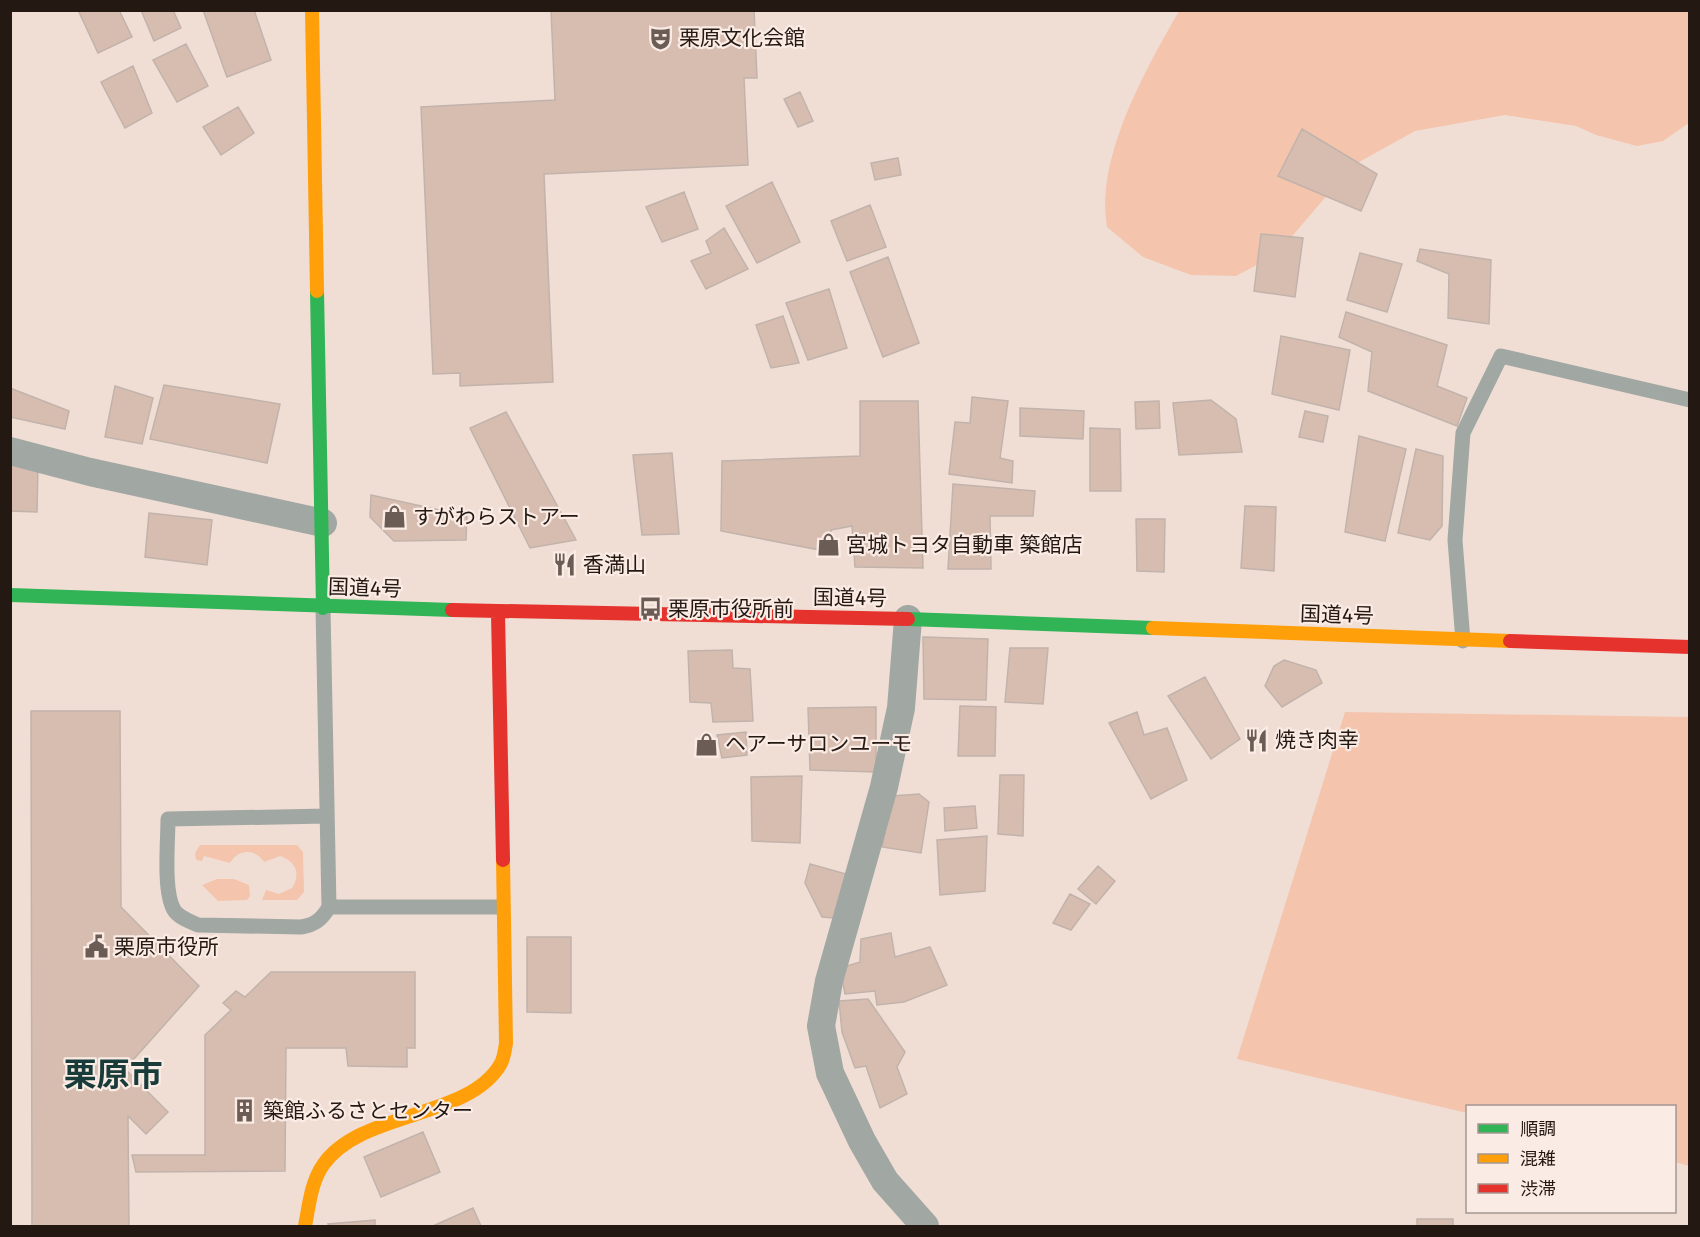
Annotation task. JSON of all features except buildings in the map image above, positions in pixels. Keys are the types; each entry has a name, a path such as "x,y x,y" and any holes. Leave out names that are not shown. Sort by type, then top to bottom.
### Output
{"main road":[{"path":"312,10 323,608"},
{"name":"国道4号","path":"10,595 498,613 908,619 1463,641 1689,647"},
{"path":"305,1227 313,1187 328,1159 344,1142 471,1092 491,1078 502,1062 506,1043 498,613"}],"street":[{"path":"10,451 90,472 322,523"},
{"path":"908,619 901,708 884,787 829,981 821,1026 830,1073 862,1141 885,1181 925,1227"}],"lane":[{"path":"1463,641 1455,540 1463,433 1501,356 1689,400"},
{"path":"323,608 327,816 328,907 322,918 311,925 302,927 198,925 184,919 175,911 169,896 168,819 327,816"},
{"path":"328,907 503,907"}],"shaded area":[{"path":"1179,11 1689,11 1689,123 1663,141 1637,146 1596,135 1576,126 1505,115 1415,131 1352,166 1277,254 1236,276 1191,275 1143,257 1107,227 1105,200 1109,172 1126,115 1152,60"},
{"path":"1345,712 1689,717 1689,1166 1676,1162 1676,1105 1466,1105 1466,1113 1237,1059"},
{"path":"200,845 297,845 303,852 304,892 297,900 262,900 266,890 279,894 292,888 296,873 290,861 280,856 264,862 251,852 237,855 230,863 204,856 202,861 196,860 195,853"},
{"path":"217,879 234,879 249,885 250,896 247,900 218,901 202,885"}],"traffic: fast":[{"path":"317,291 323,608"},
{"path":"10,595 452,610"},
{"path":"908,619 1153,628"}],"traffic: slow":[{"path":"312,10 317,291"},
{"path":"1153,628 1510,641"},
{"path":"305,1226 311,1194 319,1172 340,1147 362,1134 464,1096 485,1083 500,1065 506,1043 503,860"}],"traffic: jam":[{"path":"452,610 908,619"},
{"path":"498,613 503,860"},
{"path":"1510,641 1690,647"}],"place":[{"name":"栗原文化会館","path":"661,38"},
{"name":"すがわらストアー","path":"395,517"},
{"name":"宮城トヨタ自動車 築館店","path":"828,545"},
{"name":"香満山","path":"565,565"},
{"name":"栗原市役所前","path":"650,609"},
{"name":"焼き肉幸","path":"1257,740"},
{"name":"ヘアーサロンユーモ","path":"707,744"},
{"name":"栗原市役所","path":"96,947"},
{"name":"築館ふるさとセンター","path":"245,1111"}],"district":[{"name":"栗原市","path":"113,1075"}]}
